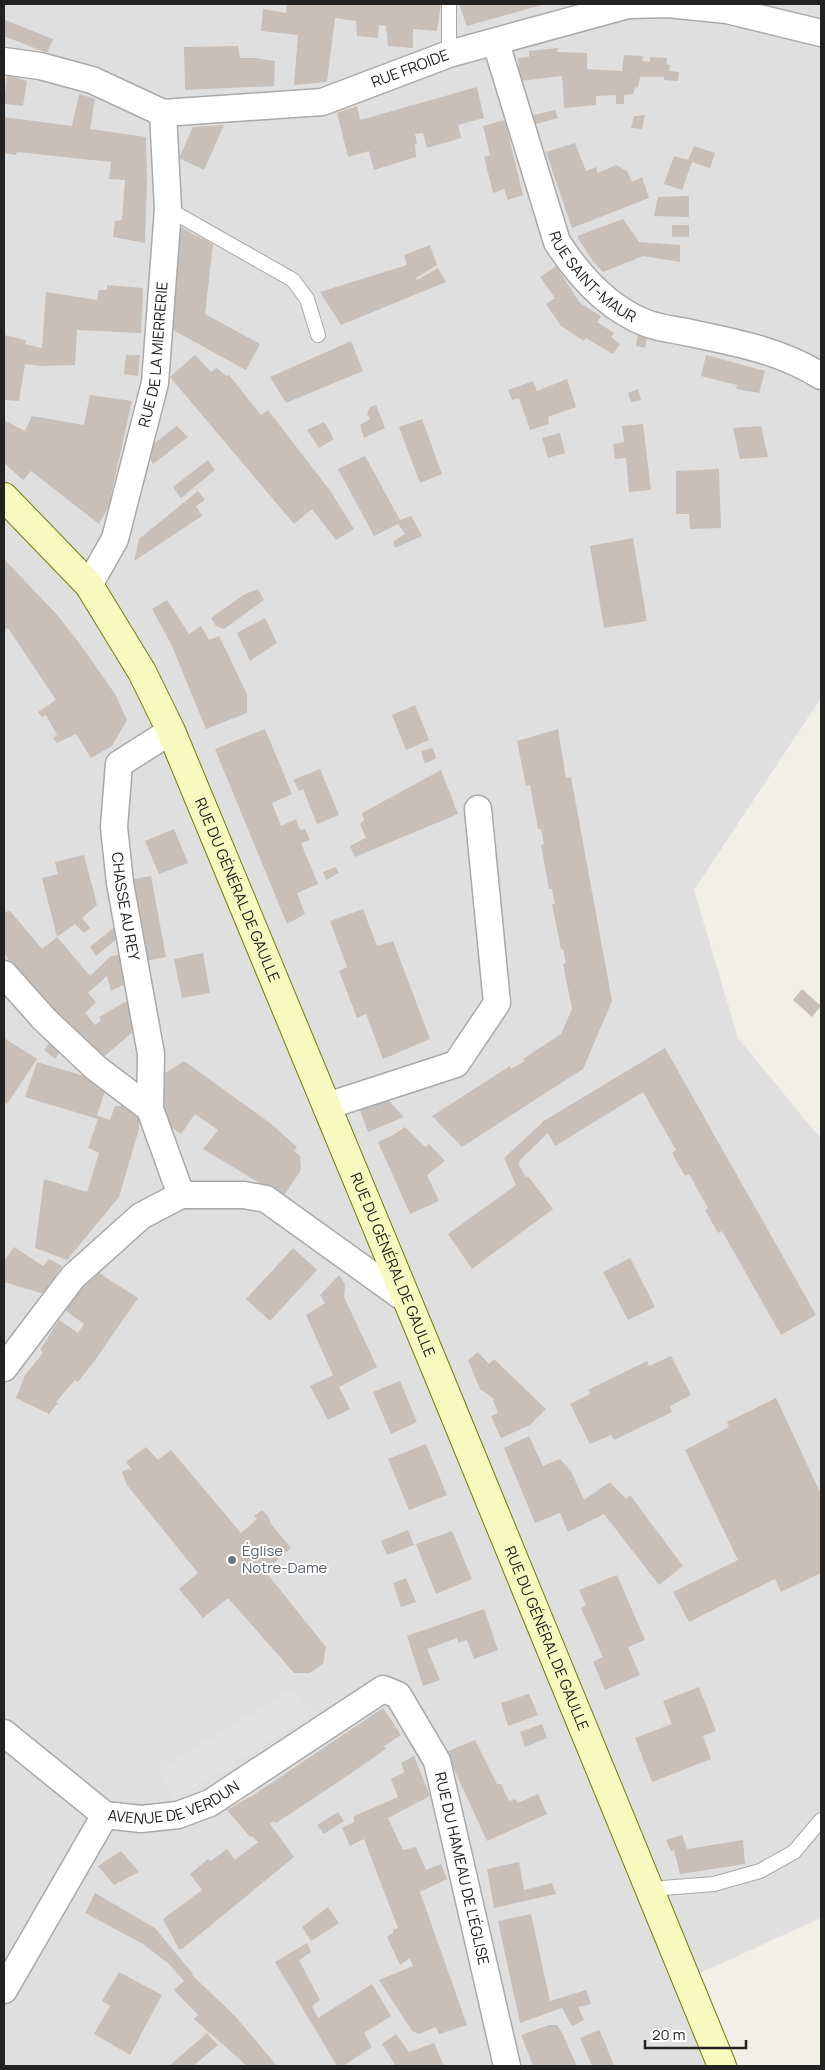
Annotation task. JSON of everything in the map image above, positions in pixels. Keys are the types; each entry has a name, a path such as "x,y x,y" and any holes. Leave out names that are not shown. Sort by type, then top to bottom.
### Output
{"main road":[{"name":"RUE DU GÉNÉRAL DE GAULLE","path":"4,497 89,585 142,672 171,731 408,1301 722,2066"}],"street":[{"name":"RUE FROIDE","path":"4,61 40,66 92,80 163,113 322,102 450,54 496,43 544,27 628,5 668,4 727,10 821,33"},
{"name":"RUE SAINT-MAUR","path":"496,43 557,242 593,290 621,311 647,324 748,345 805,366 821,376"},
{"name":"RUE DE LA MIERRERIE","path":"89,585 115,540 155,383 168,209 163,113"},
{"name":"CHASSE AU REY","path":"150,1109 151,1054 120,883 114,826 119,764 171,731"},
{"path":"327,1106 456,1064 497,1003 478,808"},
{"path":"4,974 44,1019 96,1068 150,1109 181,1195"},
{"path":"4,1368 73,1277 141,1216 181,1195 244,1195 266,1199 408,1301"},
{"name":"AVENUE DE VERDUN","path":"4,1990 105,1815 141,1819 178,1815 210,1803 383,1689"},
{"name":"RUE DU HAMEAU DE L'ÉGLISE","path":"383,1689 398,1695 437,1761 507,2066"},
{"path":"4,1733 105,1815"}],"lane":[{"path":"449,4 450,54"},
{"path":"168,209 293,280 307,299 318,334"},
{"path":"650,1889 714,1884 760,1871 794,1852 821,1820"}],"shaded area":[{"path":"4,4 821,4 821,698 694,890 738,1038 821,1139 821,1918 687,1979 722,2066 4,2066"},
{"path":"293,1689 310,1717 175,1799 158,1770"}],"building":[{"path":"287,4 441,4 437,31 413,29 413,48 388,46 386,26 379,25 378,38 357,36 356,21 335,18 327,82 294,85 298,35 261,31 263,9 286,13"},
{"path":"459,4 545,4 467,26"},
{"path":"5,20 53,39 47,53 4,36"},
{"path":"238,46 240,58 275,61 274,86 185,90 184,47"},
{"path":"558,48 557,52 587,53 587,69 622,71 624,55 643,56 642,61 650,62 650,57 667,58 666,64 670,65 669,71 679,72 678,81 664,80 664,77 640,77 638,87 635,88 633,94 624,95 624,104 616,104 616,95 596,96 596,105 564,108 562,76 520,81 518,58 529,57 529,51"},
{"path":"7,75 27,81 23,106 4,104"},
{"path":"477,87 484,118 458,125 461,138 427,148 423,133 415,134 417,143 415,144 416,157 374,170 369,151 348,157 337,113 357,106 360,120"},
{"path":"79,94 95,99 90,129 146,137 145,243 113,237 115,221 122,220 125,180 109,179 111,162 17,152 16,155 4,153 4,117 72,126"},
{"path":"555,110 558,118 532,125 530,116"},
{"path":"645,115 642,129 631,128 634,116"},
{"path":"505,120 523,195 508,200 504,189 493,193 484,157 490,155 483,126"},
{"path":"224,125 204,170 179,158 193,127"},
{"path":"575,143 586,171 596,167 598,173 616,165 627,171 632,182 642,177 649,198 572,228 546,152"},
{"path":"694,146 715,153 710,168 692,162 682,190 664,184 674,156 688,160"},
{"path":"689,196 689,217 654,216 658,197"},
{"path":"623,219 639,242 680,245 680,262 643,256 603,272 592,260 577,236"},
{"path":"672,225 689,225 689,237 672,237"},
{"path":"178,226 213,244 205,314 260,344 246,370 173,330"},
{"path":"430,245 437,265 416,278 417,280 438,268 446,282 341,325 320,292 407,265 404,255"},
{"path":"556,266 580,303 601,316 597,322 614,333 611,337 620,344 613,354 586,338 584,341 561,326 546,304 555,298 540,277"},
{"path":"107,285 143,288 141,333 77,330 75,365 41,366 25,364 19,401 4,400 4,335 26,340 25,344 42,348 46,292 97,300 99,290 107,290"},
{"path":"638,334 647,338 645,348 636,346"},
{"path":"351,341 363,371 286,403 270,377"},
{"path":"126,355 140,355 138,376 124,374"},
{"path":"195,355 211,372 217,368 226,376 229,375 261,415 268,410 331,492 354,529 336,540 312,509 294,524 170,377"},
{"path":"706,355 765,371 759,393 736,389 737,385 701,376"},
{"path":"567,379 576,407 548,417 549,424 530,430 519,398 512,400 508,390 533,381 537,391"},
{"path":"638,389 641,400 631,402 628,393"},
{"path":"90,395 132,401 111,495 113,498 99,524 31,471 23,480 4,463 4,420 25,431 32,416 84,425"},
{"path":"376,405 385,428 364,438 360,425 370,419 367,414 370,407"},
{"path":"422,419 442,474 420,483 399,427"},
{"path":"324,422 334,439 319,448 307,430"},
{"path":"643,424 651,490 629,492 626,458 615,459 613,444 624,442 622,426"},
{"path":"177,426 188,437 153,464 147,453 148,448"},
{"path":"761,426 768,457 740,459 733,428"},
{"path":"560,433 565,453 548,458 542,438"},
{"path":"365,456 400,520 411,516 422,536 395,548 393,542 405,534 398,524 374,536 338,469"},
{"path":"208,460 215,470 181,498 173,487"},
{"path":"719,469 721,528 690,529 689,514 676,514 676,471"},
{"path":"198,491 205,500 196,506 202,516 134,561 139,539"},
{"path":"633,538 647,621 604,628 590,546"},
{"path":"4,559 59,617 85,651 115,694 127,720 112,746 91,758 76,734 57,743 53,738 57,735 46,715 42,717 38,712 56,700 8,628 4,630"},
{"path":"258,589 264,600 224,629 216,626 211,618 245,594"},
{"path":"167,600 189,634 201,626 209,640 219,636 247,694 247,713 206,729 172,646 152,609"},
{"path":"265,618 277,643 250,661 237,633"},
{"path":"415,705 429,740 406,750 392,715"},
{"path":"265,729 292,794 272,803 281,826 296,819 300,830 305,829 310,840 301,843 318,884 297,893 305,914 287,924 215,749"},
{"path":"558,729 566,778 571,777 612,1001 583,1069 462,1147 432,1116 510,1066 511,1069 525,1061 523,1059 561,1034 572,1009 563,964 566,963 563,949 561,949 552,904 555,904 552,889 549,889 541,845 544,844 541,829 538,829 530,785 526,786 517,741"},
{"path":"433,748 436,758 425,764 421,751"},
{"path":"320,769 339,815 317,824 303,789 299,791 293,780"},
{"path":"441,770 458,814 355,857 350,846 366,838 360,824 364,820 362,813"},
{"path":"174,829 188,863 159,874 145,841"},
{"path":"84,855 97,905 82,918 90,928 84,933 75,924 57,937 42,878 58,874 55,862"},
{"path":"336,867 339,873 326,880 323,872"},
{"path":"151,876 166,957 141,962 128,880"},
{"path":"363,909 377,946 393,941 430,1039 383,1059 366,1014 357,1018 339,971 347,967 330,921"},
{"path":"10,911 42,949 57,937 90,976 111,956 121,955 127,983 111,991 107,976 88,993 96,1002 85,1013 95,1025 101,1020 99,1017 130,999 135,1030 101,1059 19,974 4,953 4,912"},
{"path":"117,925 119,937 96,956 90,947"},
{"path":"203,953 210,993 182,998 174,959"},
{"path":"802,989 821,1006 812,1017 793,1000"},
{"path":"4,1038 37,1059 7,1104 4,1102"},
{"path":"52,1039 63,1047 55,1059 44,1050"},
{"path":"665,1048 816,1315 781,1335 722,1231 718,1233 705,1210 708,1208 689,1174 685,1176 672,1153 676,1150 643,1092 555,1146 548,1133 520,1160 519,1165 526,1178 528,1176 553,1209 472,1269 448,1234 516,1185 504,1158 542,1122"},
{"path":"184,1061 270,1123 297,1147 294,1151 300,1156 301,1170 283,1197 203,1149 218,1130 195,1114 181,1134 163,1122 157,1073 167,1072"},
{"path":"37,1062 108,1083 97,1115 110,1120 115,1106 132,1106 139,1115 139,1129 119,1197 67,1260 35,1248 44,1179 87,1192 99,1153 88,1148 98,1119 25,1097"},
{"path":"388,1100 404,1117 368,1132 360,1110"},
{"path":"405,1127 425,1147 429,1144 445,1161 427,1175 439,1201 410,1214 378,1142"},
{"path":"14,1247 43,1266 49,1259 62,1266 44,1294 4,1282 4,1259"},
{"path":"293,1248 317,1270 270,1321 246,1299"},
{"path":"630,1258 655,1307 628,1320 603,1272"},
{"path":"99,1273 138,1298 93,1363 78,1382 75,1380 56,1402 58,1403 49,1414 16,1398 25,1375 43,1353 40,1350 59,1320 78,1333 84,1324 66,1311 76,1294"},
{"path":"339,1275 345,1284 344,1297 377,1367 339,1387 350,1409 328,1420 310,1386 333,1375 306,1315 325,1303 320,1295"},
{"path":"478,1352 489,1364 494,1359 546,1409 530,1425 501,1438 491,1416 498,1413 494,1399 480,1389 468,1360"},
{"path":"671,1356 691,1395 670,1406 672,1412 614,1440 611,1435 590,1444 570,1404 590,1394 588,1390 647,1361 649,1366"},
{"path":"400,1381 417,1422 391,1434 373,1392"},
{"path":"776,1398 821,1494 821,1573 781,1592 775,1579 689,1622 673,1592 738,1560 685,1450 729,1427 727,1422"},
{"path":"529,1436 543,1466 560,1459 571,1471 584,1500 610,1482 626,1499 630,1495 683,1566 659,1585 604,1514 568,1532 560,1513 535,1523 504,1448"},
{"path":"426,1444 447,1495 409,1510 388,1459"},
{"name":"Église Notre-Dame","path":"146,1447 158,1460 171,1450 241,1533 257,1519 254,1516 262,1510 268,1516 271,1524 291,1548 265,1571 326,1647 323,1664 310,1673 294,1673 228,1598 203,1618 179,1589 198,1573 127,1485 122,1472 127,1469 132,1470 126,1462"},
{"path":"408,1530 414,1545 387,1555 381,1541"},
{"path":"452,1531 472,1579 436,1594 416,1544"},
{"path":"617,1575 645,1640 628,1647 640,1675 605,1690 593,1662 603,1657 581,1608 586,1605 579,1590"},
{"path":"406,1578 416,1602 401,1607 393,1583"},
{"path":"484,1609 498,1650 474,1659 467,1640 458,1643 457,1638 427,1649 440,1680 423,1686 407,1636"},
{"path":"699,1687 716,1731 703,1736 711,1759 652,1782 635,1738 672,1724 663,1701"},
{"path":"529,1694 538,1715 508,1726 501,1703"},
{"path":"383,1708 401,1735 384,1746 386,1749 344,1778 276,1823 274,1821 270,1824 294,1857 182,1949 179,1949 163,1919 202,1890 190,1874 208,1859 211,1861 227,1849 235,1860 258,1842 252,1836 250,1837 227,1810 255,1794"},
{"path":"542,1724 547,1738 525,1747 520,1732"},
{"path":"475,1740 497,1784 501,1784 509,1801 515,1799 518,1803 538,1794 547,1814 487,1841 446,1752"},
{"path":"414,1756 430,1796 388,1818 403,1850 416,1847 426,1870 441,1864 447,1879 420,1892 467,2025 439,2034 436,2027 419,2034 412,2031 379,1980 413,1966 410,1958 400,1965 387,1937 393,1933 393,1930 398,1928 364,1839 350,1846 342,1828 354,1822 354,1816 398,1797 391,1779 404,1772 401,1763"},
{"path":"338,1812 344,1821 324,1834 317,1825"},
{"path":"682,1835 687,1849 743,1840 745,1864 680,1874 674,1850 671,1851 666,1840"},
{"path":"121,1851 139,1872 114,1885 98,1866"},
{"path":"519,1862 524,1890 552,1883 556,1894 494,1908 487,1869"},
{"path":"95,1893 155,1928 192,1975 235,2016 277,2066 247,2066 194,2019 198,2015 174,1990 184,1981 169,1964 143,1944 85,1913"},
{"path":"328,1907 339,1923 311,1941 302,1927"},
{"path":"531,1914 550,2001 586,1990 591,2004 578,2007 584,2020 572,2026 562,2008 520,2023 498,1921"},
{"path":"307,1943 311,1952 299,1960 320,2000 312,2006 318,2018 372,1984 391,2016 364,2033 372,2047 343,2066 337,2066 275,1962"},
{"path":"119,1972 162,1995 130,2055 94,2034 110,2006 102,2001"},
{"path":"549,2025 557,2025 577,2066 533,2066 521,2035"},
{"path":"599,2030 614,2066 592,2066 580,2038"},
{"path":"207,2033 218,2045 193,2066 169,2066"},
{"path":"396,2034 409,2052 434,2043 444,2066 396,2066 382,2044"}],"place":[{"name":"Église Notre-Dame","path":"232,1560"}]}
